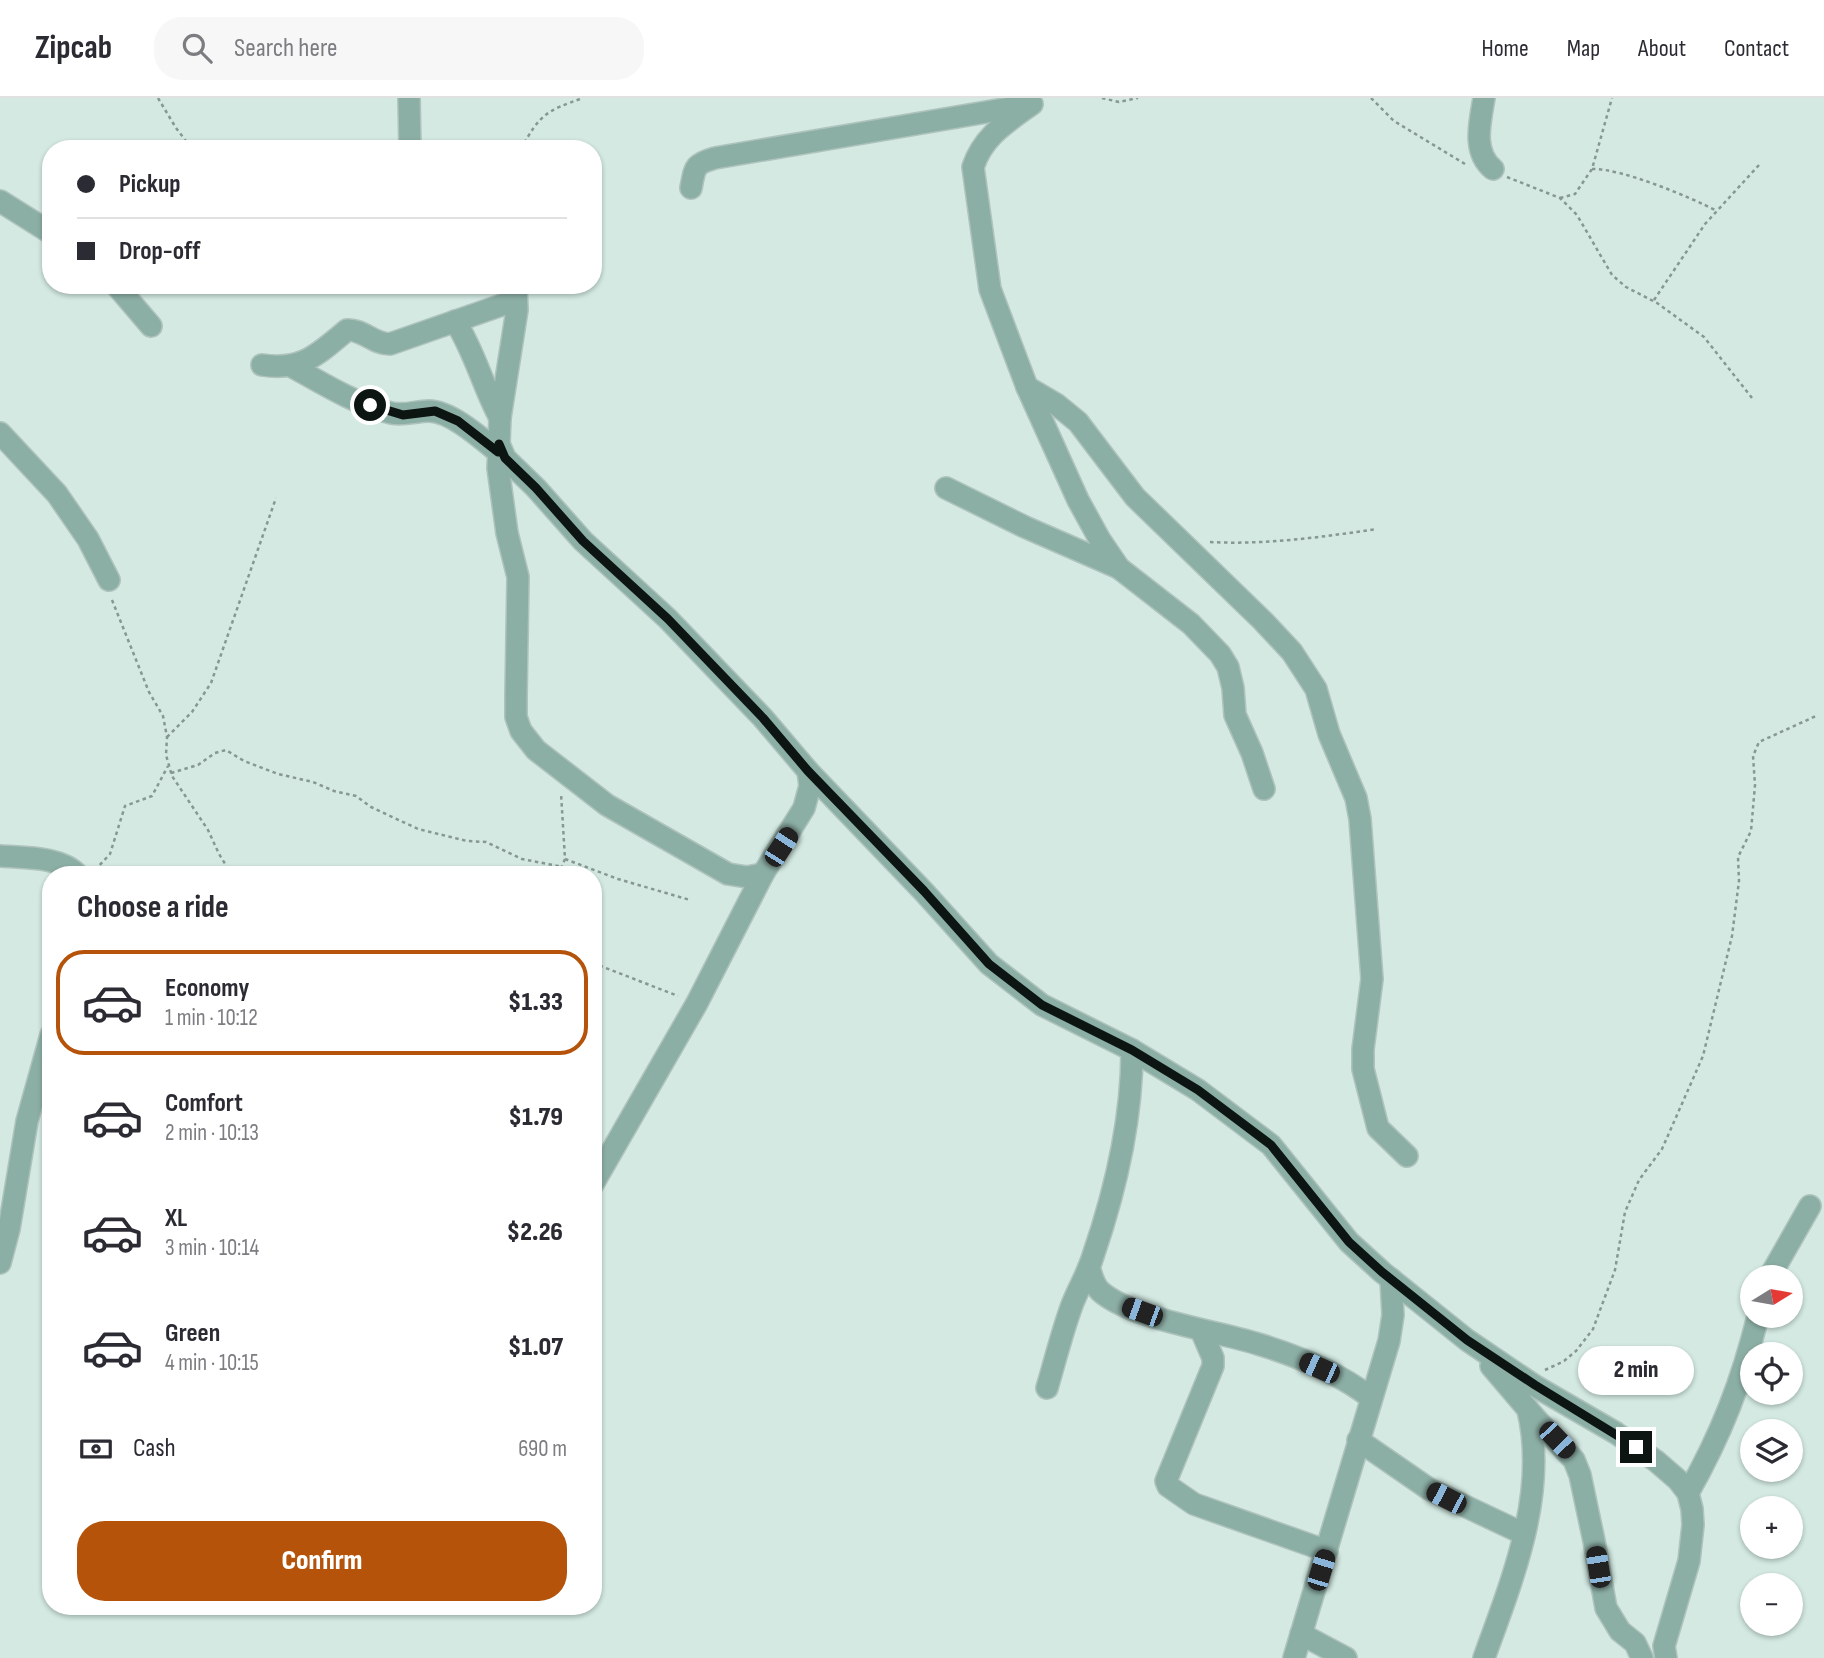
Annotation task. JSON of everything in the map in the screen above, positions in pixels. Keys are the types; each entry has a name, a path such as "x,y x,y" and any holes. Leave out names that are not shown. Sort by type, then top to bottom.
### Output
{"street":[{"path":"409,98 410,140"},
{"path":"1484,98 1479,133 1481,156 1493,169"},
{"path":"691,188 694,169 699,163 715,158 1037,101"},
{"path":"1037,101 993,133 978,152 973,166 990,289 1027,387 1078,500 1119,568"},
{"path":"0,201 42,227"},
{"path":"124,294 151,326"},
{"path":"262,365 280,368 302,364 347,330 359,331 381,344 390,344 454,321 514,294"},
{"path":"516,294 508,375 500,418 498,468 507,533 519,586 515,663 516,717 521,731 536,750 607,805 728,874 758,883"},
{"path":"454,321 473,353 500,418"},
{"path":"293,367 348,398 392,413 403,415 430,411 447,416 498,448 583,541 668,619 763,718 808,771 924,891 989,964 1042,1005 1132,1050 1198,1090 1271,1145 1349,1242 1391,1279 1467,1340 1527,1380 1616,1433 1678,1480 1688,1493 1693,1525 1689,1561 1664,1646 1666,1658"},
{"path":"1027,387 1056,404 1078,422 1135,497 1278,636 1316,689 1329,734 1356,798 1360,819 1372,979 1363,1069 1378,1128 1407,1156"},
{"path":"0,433 57,494 88,539 109,580"},
{"path":"946,488 1025,527 1119,568 1191,624 1220,654 1228,667 1235,715 1264,789"},
{"path":"602,1168 697,1003 758,883 804,808 810,786 808,771"},
{"path":"0,856 64,866"},
{"path":"1046,1388 1114,1189 1125,1141 1132,1091 1132,1050"},
{"path":"0,1263 8,1182 42,1067"},
{"path":"1776,1265 1810,1206"},
{"path":"1089,1267 1094,1284 1121,1304 1298,1358 1338,1375 1370,1396"},
{"path":"1294,1658 1370,1396 1389,1341 1393,1315 1391,1279"},
{"path":"1688,1493 1716,1442 1740,1381 1755,1328"},
{"path":"1201,1330 1213,1358 1213,1366 1166,1481 1168,1486 1194,1504 1327,1551"},
{"path":"1467,1340 1574,1460 1580,1475 1606,1608 1620,1631 1635,1643 1642,1658"},
{"path":"1484,1658 1505,1600 1531,1506 1534,1454 1528,1409"},
{"path":"1358,1440 1429,1489 1524,1534"},
{"path":"1301,1634 1346,1658"}],"path":[{"path":"158,98 185,140"},
{"path":"526,140 534,125 546,113 555,107 583,98"},
{"path":"1102,98 1119,102 1138,98"},
{"path":"1371,98 1394,121 1463,163 1477,169 1493,169 1560,198 1577,215 1612,275 1626,287 1653,301 1704,337 1752,398"},
{"path":"1560,198 1574,194 1592,169 1612,98"},
{"path":"1653,301 1705,224 1759,165"},
{"path":"1592,169 1602,168 1630,176 1694,199 1717,211"},
{"path":"167,737 192,712 211,683 276,498"},
{"path":"1178,540 1243,544 1377,529"},
{"path":"109,580 114,608 149,692 163,716 171,774 208,830 226,866"},
{"path":"1527,1380 1564,1361 1588,1339 1615,1270 1625,1212 1639,1180 1662,1149 1703,1056 1732,936 1739,881 1738,857 1752,831 1755,748 1759,742 1816,716"},
{"path":"171,774 198,765 215,753 226,750 268,771 356,796 371,807 418,829 467,841 486,842 522,859 558,866"},
{"path":"552,763 564,806 563,866"},
{"path":"92,866 110,854 123,809 127,804 152,796 168,766"},
{"path":"565,859 584,866"},
{"path":"602,873 690,900"},
{"path":"602,967 697,1003"}],"route":[{"path":"370,405 403,415 435,411 458,421 498,452 499,444 505,458 583,541 668,619 763,718 808,771 924,891 989,964 1042,1005 1132,1050 1198,1090 1271,1145 1327,1217 1349,1242 1382,1272 1467,1340 1636,1447"}]}
